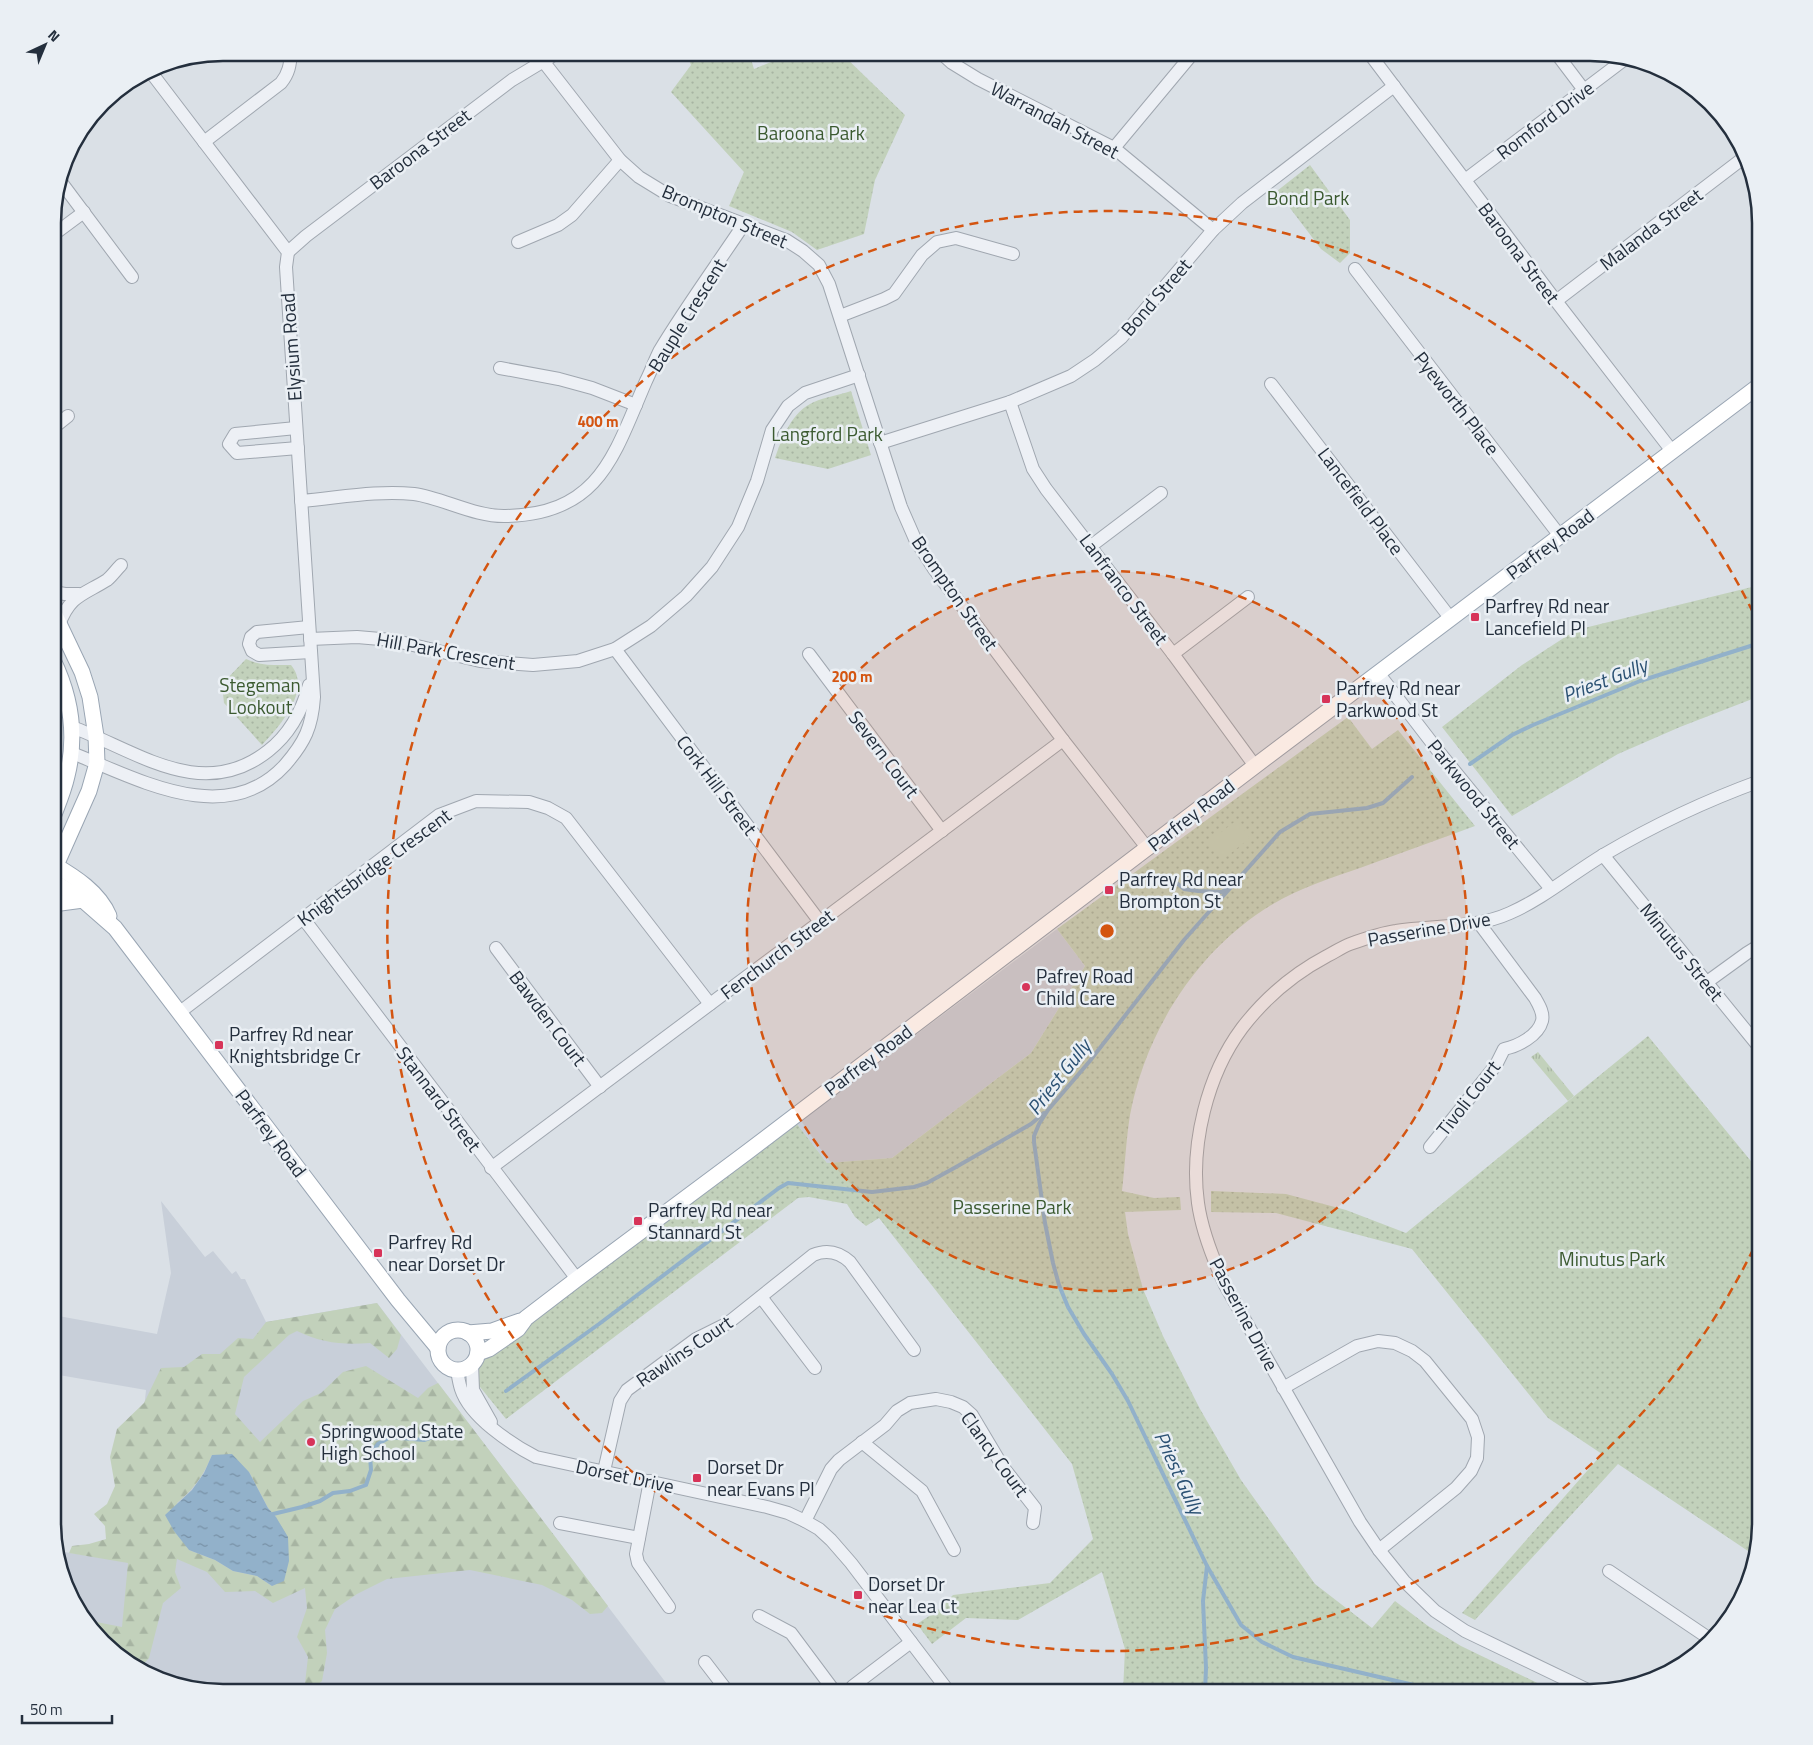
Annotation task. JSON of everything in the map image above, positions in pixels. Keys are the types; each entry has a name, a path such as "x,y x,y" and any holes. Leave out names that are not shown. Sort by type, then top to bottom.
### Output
{"main road":[{"name":"Parfrey Road","path":"468,1333 492,1331 526,1318 1752,391"},
{"path":"62,630 82,672 90,697 96,736 97,763 89,791 62,854"},
{"path":"62,678 70,708 72,753 62,793"},
{"name":"Parfrey Road","path":"61,872 67,872 93,892 106,907 115,928"},
{"name":"Parfrey Road","path":"61,878 115,928 408,1314 428,1334 438,1348"},
{"path":"61,903 83,900"},
{"name":"Parfrey Road","path":"408,1314 430,1326 450,1332"},
{"name":"Parfrey Road","path":"475,1359 518,1329 526,1318"},
{"path":"459,1330 468,1333 477,1344 475,1359 465,1369 449,1368 442,1362 438,1353 442,1338 450,1332 459,1330"}],"street":[{"path":"204,142 281,83 287,75 289,61"},
{"name":"Brompton Street","path":"543,61 620,160 639,177 670,196 786,240 819,265 829,284 901,507 915,540 934,569 1063,740 1148,848"},
{"name":"Baroona Street","path":"288,252 306,236 512,80 543,61"},
{"name":"Warrandah Street","path":"950,62 978,79 1114,148 1213,230"},
{"path":"1114,148 1186,62"},
{"name":"Baroona Street","path":"1376,62 1672,451"},
{"path":"1563,62 1584,90"},
{"name":"Romford Drive","path":"1465,180 1618,64"},
{"path":"155,77 288,252"},
{"name":"Bond Street","path":"880,443 1010,402 1071,376 1095,360 1121,338 1213,230 1242,203 1394,86"},
{"path":"518,242 558,225 572,215 620,160"},
{"name":"Malanda Street","path":"1556,301 1739,161"},
{"path":"65,188 132,277"},
{"path":"62,229 84,212"},
{"name":"Bauple Crescent","path":"301,501 384,493 415,494 477,512 504,516 535,514 557,508 573,500 588,489 604,471 615,452 660,351 744,224"},
{"path":"840,316 884,300 894,294 922,256 937,242 956,238 1013,254"},
{"name":"Elysium Road","path":"72,753 153,786 183,794 227,796 247,791 265,783 297,751 308,733 313,706 312,670 286,267 288,252"},
{"name":"Pyeworth Place","path":"1355,269 1560,536"},
{"path":"500,368 559,378 636,405"},
{"name":"Hill Park Crescent","path":"310,639 357,637 392,640 480,661 534,665 578,661 615,649 651,626 686,596 712,567 738,527 757,481 772,430 788,406 805,393 858,375"},
{"name":"Lancefield Place","path":"1271,384 1450,619"},
{"name":"Lanfranco Street","path":"1010,402 1033,468 1046,489 1173,654 1255,766"},
{"path":"62,421 68,416"},
{"path":"296,428 235,434 229,444 237,453 298,448"},
{"path":"1091,546 1161,493"},
{"path":"62,618 66,608 79,594 109,579 121,565"},
{"path":"62,593 79,594"},
{"path":"1173,654 1248,597"},
{"name":"Cork Hill Street","path":"615,649 820,922"},
{"name":"Severn Court","path":"809,654 942,831"},
{"name":"Elysium Road","path":"72,727 183,772 202,774 226,772 242,768 257,760 285,735 305,702 312,670"},
{"name":"Parkwood Street","path":"1379,674 1439,752 1551,889"},
{"name":"Fenchurch Street","path":"491,1168 1063,740"},
{"name":"Passerine Drive","path":"1575,1684 1466,1631 1435,1611 1404,1581 1379,1550 1360,1522 1225,1285 1209,1248 1198,1204 1196,1168 1199,1133 1208,1098 1222,1062 1242,1028 1275,992 1310,965 1349,945 1394,931 1479,923 1508,914 1530,903 1603,855 1668,818 1752,784"},
{"name":"Knightsbridge Crescent","path":"180,1012 439,815 476,801 529,802 548,808 566,818 710,1004"},
{"name":"Minutus Street","path":"1603,855 1752,1038"},
{"name":"Stannard Street","path":"303,918 577,1279"},
{"name":"Tivoli Court","path":"1430,1147 1496,1065 1504,1049 1514,1047 1537,1031 1542,1021 1542,1010 1536,998 1479,923"},
{"name":"Bawden Court","path":"496,948 600,1087"},
{"path":"1707,982 1752,950"},
{"name":"Rawlins Court","path":"604,1471 620,1400 627,1390 696,1339 728,1323 813,1255 822,1251 843,1256 850,1262 914,1350"},
{"path":"762,1297 815,1368"},
{"path":"1283,1388 1357,1346 1378,1341 1395,1343 1412,1351 1425,1361 1472,1419 1478,1437 1477,1458 1471,1471 1456,1488 1379,1550"},
{"name":"Dorset Drive","path":"475,1359 473,1390 495,1429"},
{"name":"Dorset Drive","path":"457,1370 461,1391 476,1413 517,1446 536,1457 768,1507 788,1513 819,1529 852,1563 943,1684"},
{"name":"Clancy Court","path":"805,1521 831,1469 839,1460 885,1425 898,1411 910,1403 936,1399 951,1402 972,1415 1003,1467 1035,1508 1034,1524"},
{"path":"862,1442 922,1491 954,1550"},
{"path":"650,1481 636,1554 638,1564 669,1607"},
{"path":"560,1523 639,1538"},
{"path":"1609,1571 1705,1635"},
{"path":"759,1616 790,1633 829,1684"},
{"path":"856,1684 911,1642"},
{"path":"705,1662 722,1684"}],"shaded area":[{"path":"1057,929 1085,966 1031,1053 892,1158 827,1163 797,1124"},
{"name":"Springwood State High School","path":"161,1201 205,1257 213,1251 232,1274 236,1271 241,1279 245,1279 266,1322 377,1303 667,1684 224,1684 202,1682 171,1675 152,1667 125,1650 109,1636 83,1603 70,1574 64,1552 128,1562 146,1390 61,1375 61,1316 157,1334 171,1273"}],"green space":[{"name":"Baroona Park","path":"689,61 752,61 754,69 772,61 850,61 905,115 875,180 864,234 817,250 792,232 729,206 744,172 671,92 691,65"},
{"name":"Bond Park","path":"1310,165 1350,220 1350,253 1340,263 1321,249 1277,191"},
{"name":"Langford Park","path":"851,391 871,455 828,469 775,458 789,426 806,406 818,400"},
{"path":"1752,587 1752,699 1618,754 1512,816 1442,727 1522,665 1576,630"},
{"name":"Stegeman Lookout","path":"246,659 262,664 291,665 297,675 296,696 291,707 285,718 262,745 224,703 222,684"},
{"name":"Passerine Park","path":"1348,717 1372,749 1398,730 1475,826 1316,884 1283,898 1246,922 1221,944 1179,994 1149,1052 1138,1083 1130,1115 1122,1191 1154,1198 1180,1197 1181,1210 1125,1212 1128,1234 1143,1289 1163,1336 1200,1409 1241,1480 1315,1584 1372,1628 1395,1601 1428,1626 1461,1646 1539,1684 1123,1684 1125,1649 1102,1572 1018,1620 966,1618 932,1644 917,1624 938,1610 953,1595 1050,1583 1093,1539 1072,1464 879,1218 866,1226 855,1217 847,1204 809,1197 798,1198 506,1419 476,1382 479,1365 484,1358 797,1124 827,1163 892,1158 1031,1053 1085,966 1057,929"},
{"path":"1237,820 1250,838 1222,860 1208,842"},
{"name":"Minutus Park","path":"1648,1036 1752,1162 1752,1522 1748,1551 1618,1464 1475,1620 1462,1613 1602,1454 1548,1418 1412,1249 1276,1213 1211,1212 1211,1191 1286,1194 1346,1210 1406,1233"},
{"path":"1538,1052 1574,1096 1568,1101 1531,1057"},
{"path":"377,1303 401,1335 397,1349 389,1358 370,1343 350,1344 332,1342 297,1331 289,1335 244,1377 235,1414 260,1442 303,1401 321,1393 343,1372 366,1366 418,1398 428,1388 438,1383 608,1606 602,1613 590,1614 572,1600 542,1585 470,1570 387,1579 357,1594 335,1609 325,1630 327,1653 322,1681 318,1684 305,1684 308,1657 297,1637 307,1608 305,1588 273,1603 255,1591 225,1592 207,1572 177,1559 175,1572 181,1588 163,1603 149,1658 145,1663 125,1650 97,1622 122,1627 128,1563 69,1553 72,1546 106,1539 105,1526 94,1514 107,1504 115,1486 110,1457 117,1429 144,1403 161,1368 184,1367 202,1354 220,1354 238,1338 253,1339 266,1322","holes":["212,1455 249,1472 268,1508 276,1517 272,1586 257,1576 233,1571 215,1560 189,1550 177,1503 198,1481"]}],"water":[{"path":"232,1454 249,1472 268,1508 288,1537 289,1561 284,1581 272,1586 257,1576 233,1571 215,1560 189,1550 174,1531 165,1515 192,1490 204,1473 212,1455"}],"waterway":[{"name":"Priest Gully","path":"1470,764 1512,735 1533,725 1640,681 1752,646"},
{"name":"Priest Gully","path":"1409,1684 1293,1657 1262,1642 1241,1625 1207,1566 1128,1401 1068,1307 1059,1285 1045,1223 1034,1136 1048,1110 1089,1062 1184,940 1280,832 1310,814 1367,808 1383,803 1412,777"},
{"path":"1173,880 1184,889 1198,891 1222,892 1230,886"},
{"path":"506,1391 788,1183 872,1192 914,1187 927,1183 956,1167 1031,1124 1044,1113"},
{"path":"273,1514 320,1501 333,1493 350,1491 366,1485 371,1470 370,1455 378,1444 390,1437 424,1440 435,1436"},
{"name":"Priest Gully","path":"1205,1684 1203,1601 1207,1566"}],"place":[{"name":"Parfrey Rd near Lancefield Pl","path":"1475,617"},
{"name":"Parfrey Rd near Parkwood St","path":"1326,699"},
{"name":"Parfrey Rd near Brompton St","path":"1109,890"},
{"name":"Pafrey Road Child Care","path":"1026,987"},
{"name":"Parfrey Rd near Knightsbridge Cr","path":"219,1045"},
{"name":"Parfrey Rd near Stannard St","path":"638,1221"},
{"name":"Parfrey Rd near Dorset Dr","path":"378,1253"},
{"name":"Springwood State High School","path":"311,1442"},
{"name":"Dorset Dr near Evans Pl","path":"697,1478"},
{"name":"Dorset Dr near Lea Ct","path":"858,1595"}]}
